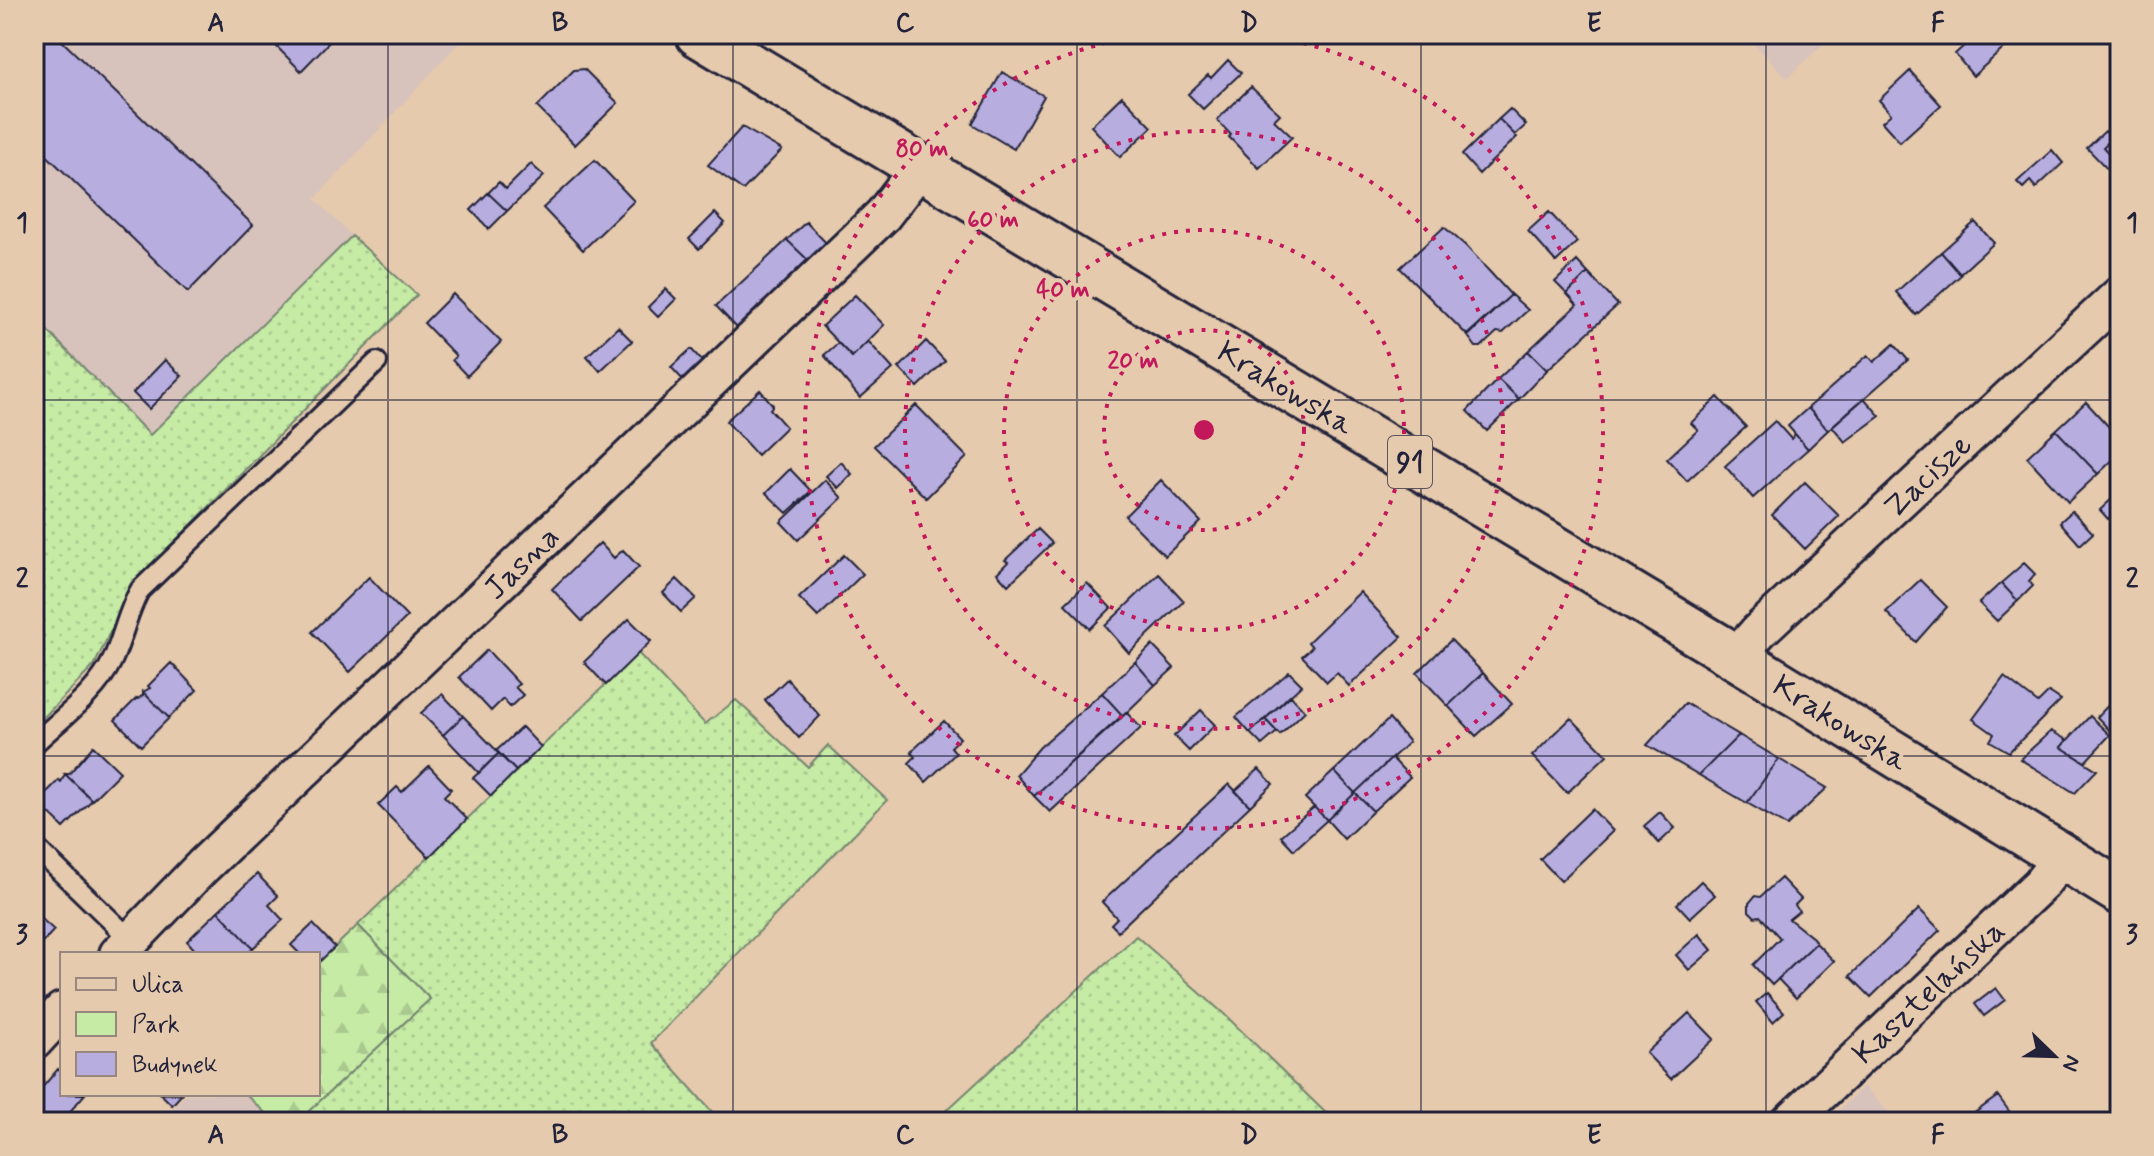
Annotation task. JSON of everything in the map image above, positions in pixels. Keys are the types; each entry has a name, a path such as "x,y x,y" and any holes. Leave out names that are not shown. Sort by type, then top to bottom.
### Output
{"main road":[{"name":"Krakowska","path":"698,34 1736,657 2120,892"}],"street":[{"name":"Jasna","path":"125,947 226,844 883,215 920,167"},
{"name":"Zacisze","path":"1736,657 1759,631 2120,295"},
{"name":"Kasztelańska","path":"1790,1122 2041,884 2062,857"},
{"path":"34,1041 60,1013"}],"lane":[{"path":"34,744 103,677 140,590 377,362"},
{"path":"34,846 89,897 125,947"}],"shaded area":[{"path":"34,34 467,34 315,199 352,236 150,435 34,317"},
{"path":"1745,34 1834,34 1787,78"},
{"path":"1864,1086 1897,1122 1827,1122"},
{"path":"184,1096 247,1096 275,1122 161,1122"}],"green space":[{"path":"352,236 417,295 133,584 94,666 34,727 34,317 150,435"},
{"path":"638,653 705,724 736,700 808,767 828,745 887,800 651,1043 721,1122 297,1122 430,999 358,925"},
{"path":"358,925 430,999 297,1122 275,1122 247,1096 320,1096 320,961"},
{"path":"1136,936 1224,1014 1335,1122 934,1122"}],"building":[{"path":"34,34 65,34 60,39 253,225 188,292 34,143"},
{"path":"284,34 337,34 301,71 274,44"},
{"path":"1017,34 1037,34 1027,44"},
{"path":"1977,34 2020,34 1973,76 1955,54"},
{"path":"1228,60 1241,73 1203,109 1188,94 1208,75 1211,78"},
{"path":"584,69 618,103 575,145 537,107 574,70"},
{"path":"1910,71 1941,105 1900,142 1882,122 1891,114 1879,100"},
{"path":"1002,72 1044,96 1014,149 972,124"},
{"path":"1251,87 1280,114 1274,120 1292,137 1259,168 1217,120"},
{"path":"1122,96 1152,127 1120,157 1091,126"},
{"path":"1510,109 1526,125 1515,135 1499,119"},
{"path":"1499,119 1517,137 1479,174 1462,155"},
{"path":"742,127 782,150 743,190 708,165"},
{"path":"2105,131 2113,138 2103,147 2120,166 2120,171 2114,176 2087,148"},
{"path":"2120,131 2120,166 2103,147"},
{"path":"2052,150 2063,163 2036,188 2030,181 2023,188 2017,182"},
{"path":"595,160 634,201 583,250 543,208"},
{"path":"531,164 544,176 507,211 488,193 499,182 506,189"},
{"path":"488,193 507,211 489,229 471,210"},
{"path":"1549,212 1577,242 1556,262 1528,231"},
{"path":"715,213 725,223 699,249 689,239"},
{"path":"806,222 829,246 811,263 787,240"},
{"path":"1975,222 1994,243 1960,274 1941,252"},
{"path":"1444,227 1511,295 1468,336 1400,268"},
{"path":"787,240 811,263 739,330 716,306"},
{"path":"1941,252 1961,275 1916,315 1896,292"},
{"path":"1577,261 1588,273 1567,294 1555,282"},
{"path":"1588,273 1618,305 1547,370 1528,351 1577,305 1567,294"},
{"path":"666,289 676,299 658,317 648,307"},
{"path":"1509,293 1528,310 1503,333 1497,332 1481,347 1476,347 1467,335 1511,295"},
{"path":"453,294 501,342 467,376 452,360 456,356 424,323"},
{"path":"855,295 884,325 852,357 822,326"},
{"path":"618,327 632,341 600,371 587,356"},
{"path":"868,341 893,369 860,398 824,355 838,343 852,357"},
{"path":"926,341 945,361 918,387 899,368"},
{"path":"1894,344 1908,360 1828,430 1808,408 1868,355 1874,362"},
{"path":"691,349 704,363 685,382 671,367"},
{"path":"1528,351 1547,370 1519,399 1498,379"},
{"path":"165,360 182,376 149,409 133,393"},
{"path":"1498,379 1519,399 1487,431 1467,411"},
{"path":"760,390 773,405 770,409 786,427 757,455 726,421"},
{"path":"1718,397 1746,427 1687,481 1667,459 1698,430 1691,423"},
{"path":"1864,398 1880,416 1845,442 1832,426"},
{"path":"2086,402 2120,439 2120,453 2098,474 2056,430"},
{"path":"916,405 967,457 926,498 874,446"},
{"path":"1808,408 1828,430 1808,449 1788,426"},
{"path":"1775,421 1791,439 1795,434 1808,449 1753,498 1725,466"},
{"path":"2056,430 2098,474 2068,502 2027,457"},
{"path":"841,462 852,474 838,488 826,476"},
{"path":"790,469 811,491 787,513 766,493"},
{"path":"825,480 842,498 798,540 781,522"},
{"path":"1161,480 1201,522 1165,556 1125,516"},
{"path":"1805,482 1839,516 1805,549 1772,515"},
{"path":"2116,495 2120,499 2120,508 2108,519 2100,510"},
{"path":"2072,511 2093,533 2080,545 2060,522"},
{"path":"1038,529 1052,543 1008,585 997,573 1008,562 1005,560"},
{"path":"600,543 614,558 623,550 639,567 582,621 552,589"},
{"path":"844,555 863,574 818,617 799,598"},
{"path":"2024,563 2035,574 2029,581 2033,586 2018,601 2001,583"},
{"path":"1159,574 1184,601 1129,653 1105,626"},
{"path":"369,577 407,617 350,672 312,632"},
{"path":"677,579 696,598 681,612 663,593"},
{"path":"1920,580 1947,607 1916,642 1886,612"},
{"path":"1087,583 1111,608 1090,629 1065,604"},
{"path":"2001,583 2018,601 1997,621 1979,603"},
{"path":"1360,592 1402,637 1349,686 1337,673 1327,682 1302,656 1312,647 1308,642"},
{"path":"629,619 651,641 606,685 584,662"},
{"path":"1451,640 1483,673 1448,706 1417,673"},
{"path":"1152,645 1174,668 1155,685 1135,662"},
{"path":"487,650 519,684 515,687 523,695 510,707 503,699 491,711 459,677"},
{"path":"1135,662 1155,685 1123,716 1102,693"},
{"path":"171,663 197,690 169,718 143,692"},
{"path":"1289,672 1302,685 1250,733 1236,717"},
{"path":"1483,673 1512,704 1476,736 1448,706"},
{"path":"2004,677 2038,703 2049,692 2061,700 2009,752 1990,741 1994,734 1973,719"},
{"path":"787,679 820,716 799,738 765,700"},
{"path":"143,692 169,718 141,746 115,720"},
{"path":"1102,693 1123,716 1034,796 1016,775 1040,747"},
{"path":"2120,693 2120,727 2113,734 2097,717"},
{"path":"442,694 463,716 443,735 421,713"},
{"path":"1290,695 1305,711 1280,735 1265,719"},
{"path":"1685,703 1739,735 1699,775 1647,745"},
{"path":"1201,710 1215,725 1189,751 1174,736"},
{"path":"1126,712 1141,728 1050,812 1034,796"},
{"path":"463,716 499,753 479,773 443,735"},
{"path":"2090,716 2110,735 2085,762 2061,747"},
{"path":"1571,718 1607,755 1567,793 1532,756"},
{"path":"1265,719 1277,732 1262,745 1250,733"},
{"path":"1389,719 1409,742 1355,793 1334,771"},
{"path":"944,721 960,738 951,747 956,753 926,782 909,763 915,757 911,752"},
{"path":"522,727 541,747 516,771 496,751"},
{"path":"2051,731 2067,740 2061,747 2097,770 2075,793 2020,759"},
{"path":"1739,735 1779,759 1747,803 1699,775"},
{"path":"93,746 120,772 92,800 65,774 69,774"},
{"path":"499,753 516,771 491,796 473,778"},
{"path":"1392,758 1410,777 1373,811 1355,793"},
{"path":"1779,759 1827,788 1787,826 1747,803"},
{"path":"429,766 451,789 444,796 467,819 429,857 378,805 397,787 402,792"},
{"path":"1259,769 1273,784 1250,806 1235,791"},
{"path":"1334,771 1355,793 1327,820 1305,798"},
{"path":"65,774 92,800 64,828 37,802 59,780 61,782"},
{"path":"1229,784 1250,806 1118,931 1111,924 1117,918 1102,902"},
{"path":"1355,793 1373,811 1344,839 1327,820"},
{"path":"1314,807 1327,820 1294,850 1281,836"},
{"path":"1592,809 1613,831 1561,881 1540,859"},
{"path":"1660,812 1675,828 1659,843 1644,826"},
{"path":"257,874 278,896 269,905 283,920 253,948 218,911"},
{"path":"1781,878 1801,899 1795,905 1799,911 1789,919 1816,943 1772,985 1753,965 1780,938 1760,916 1755,917 1749,911 1749,903"},
{"path":"1701,881 1715,895 1690,918 1677,904"},
{"path":"1919,909 1940,930 1871,997 1850,976"},
{"path":"218,911 253,948 249,952 197,952 187,941"},
{"path":"34,912 54,930 34,952"},
{"path":"313,924 335,947 320,961 320,952 298,952 291,945"},
{"path":"1699,934 1712,950 1689,970 1676,955"},
{"path":"1816,943 1834,961 1796,998 1778,979"},
{"path":"1996,988 2005,1000 1984,1016 1975,1004"},
{"path":"1767,993 1784,1012 1773,1022 1756,1002"},
{"path":"1689,1013 1714,1039 1671,1079 1646,1053"},
{"path":"58,1069 60,1096 83,1096 61,1122 50,1122 34,1108 34,1097"},
{"path":"163,1096 180,1096 172,1105"},
{"path":"1998,1096 2017,1122 1962,1122"}]}
